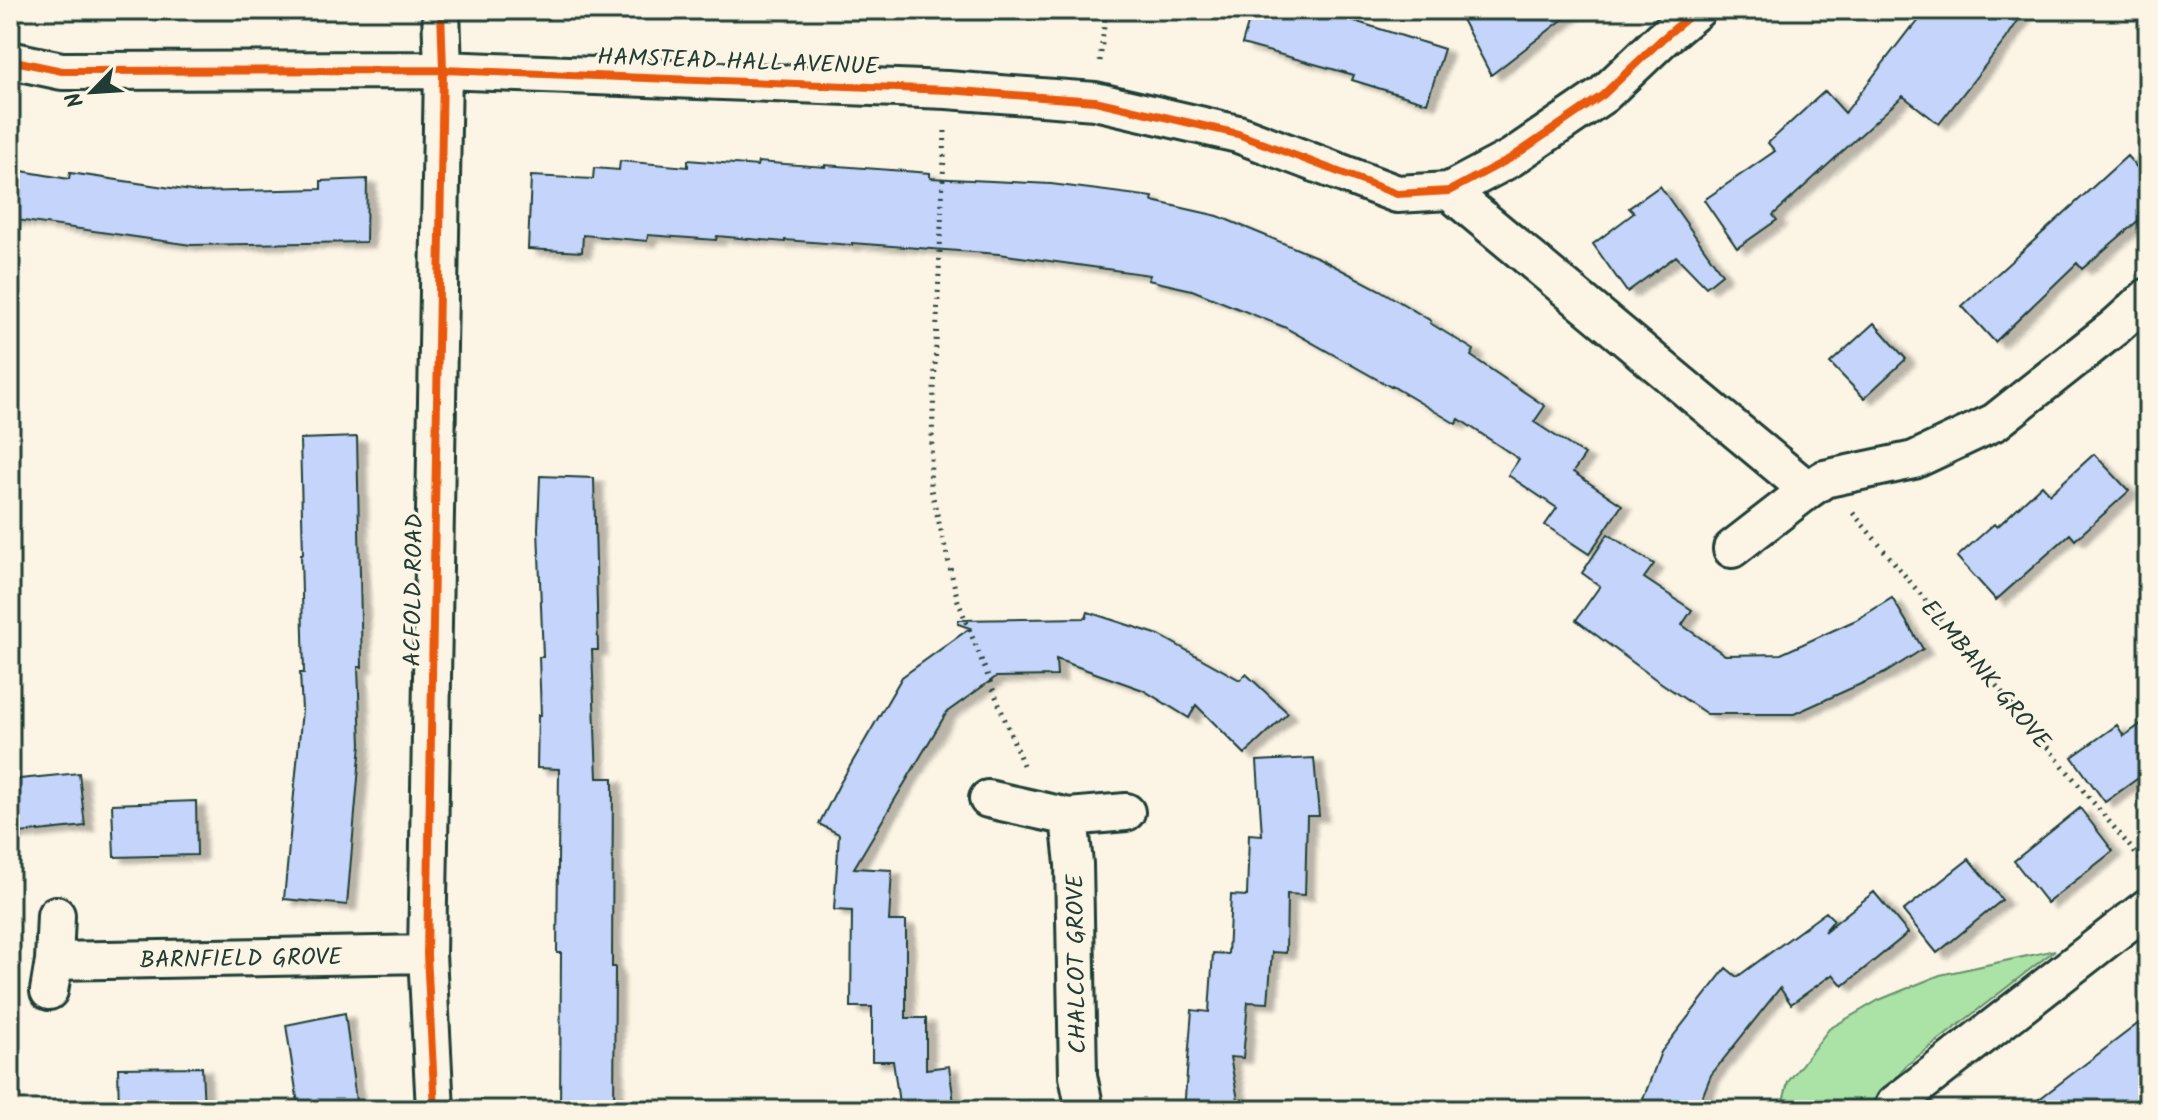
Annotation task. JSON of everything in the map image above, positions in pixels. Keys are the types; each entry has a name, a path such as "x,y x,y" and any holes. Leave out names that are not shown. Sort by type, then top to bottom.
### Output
{"street":[{"name":"ACFOLD ROAD","path":"435,1110 427,954 443,70 441,10"},
{"path":"1697,10 1603,95 1511,158 1449,191 1816,484"},
{"name":"HAMSTEAD HALL AVENUE","path":"10,60 62,71 443,70 947,90 1095,101 1238,134 1397,194 1449,191"},
{"path":"1732,549 1816,484 1914,460 1995,422 2148,297"},
{"path":"988,799 1055,814 1126,812"},
{"name":"CHALCOT GROVE","path":"1055,814 1074,864 1078,1076 1085,1110"},
{"path":"1892,1110 1895,1104 2148,907"},
{"name":"BARNFIELD GROVE","path":"56,915 51,976 427,954"}],"path":[{"path":"1095,101 1106,10"},
{"path":"947,90 930,485 958,601 1055,814"}],"green space":[{"path":"2055,950 1907,1065 1870,1110 1781,1110 1788,1082 1829,1029 1879,1000 1940,975"}],"building":[{"path":"1252,10 1319,10 1444,49 1427,103 1352,80 1354,75 1242,44"},
{"path":"1457,10 1575,10 1491,75"},
{"path":"1927,10 2025,10 1939,124 1903,96 1773,215 1777,220 1737,248 1704,200 1775,151 1768,143 1825,91 1845,113"},
{"path":"2127,156 2148,180 2148,212 2082,269 2077,263 1995,342 1962,306"},
{"path":"688,160 757,166 758,162 825,165 930,173 930,178 1051,184 1153,197 1152,201 1218,216 1319,258 1380,290 1474,350 1471,356 1545,406 1534,422 1585,455 1573,472 1622,505 1589,554 1545,525 1557,508 1508,475 1519,459 1459,419 1456,424 1284,327 1192,290 1148,280 1150,275 999,254 717,236 716,240 648,235 647,241 583,235 582,252 528,249 531,176 593,179 594,168 619,170 620,161 688,167"},
{"path":"10,169 69,179 70,173 198,192 321,189 321,181 367,179 366,242 191,245 10,219"},
{"path":"1660,186 1722,274 1706,287 1676,256 1627,292 1593,244 1634,213 1629,208"},
{"path":"1874,323 1906,359 1864,398 1830,363"},
{"path":"357,437 361,744 347,905 284,899 302,710 300,673 304,673 300,439"},
{"path":"2094,454 2129,491 2075,540 2070,534 1996,600 1957,557 1994,524 1997,527 2042,485 2050,494"},
{"path":"540,476 594,478 598,650 592,650 597,778 613,778 614,1110 560,1110 561,953 557,953 559,769 537,768 538,715 541,715 539,657 543,657 538,529"},
{"path":"1608,534 1654,564 1644,578 1692,610 1682,625 1725,655 1781,654 1856,620 1892,598 1923,649 1885,673 1794,714 1707,714 1576,620 1600,586 1582,573"},
{"path":"1088,612 1159,635 1240,680 1246,674 1288,713 1245,754 1196,705 1189,718 1143,690 1056,659 1057,676 996,677 947,712 854,868 892,870 889,921 906,921 906,1018 926,1018 926,1069 949,1066 955,1110 900,1110 893,1061 872,1061 872,1007 851,1007 852,911 834,910 839,834 819,824 902,677 970,628 958,624 958,620 1086,618"},
{"path":"2148,719 2148,771 2105,802 2072,757 2117,725 2124,736"},
{"path":"1314,758 1319,816 1307,816 1305,895 1287,894 1286,953 1272,952 1268,1003 1248,1002 1243,1058 1230,1057 1240,1110 1184,1110 1192,1010 1209,1012 1213,953 1228,954 1231,895 1247,896 1249,834 1262,835 1257,761"},
{"path":"79,773 85,826 10,834 10,780"},
{"path":"196,801 197,855 114,857 112,804"},
{"path":"2080,808 2113,851 2047,903 2014,861"},
{"path":"1969,859 2002,900 1937,953 1903,911"},
{"path":"1874,892 1908,933 1843,986 1833,974 1791,1004 1780,988 1711,1075 1697,1110 1639,1110 1661,1052 1726,968 1737,977 1826,912 1834,920 1824,932"},
{"path":"345,1013 357,1110 299,1110 286,1025"},
{"path":"2148,1016 2148,1110 2025,1110"},
{"path":"202,1067 204,1110 119,1110 118,1068"}],"cycle path":[{"path":"435,1110 427,954 443,70 441,10"},
{"path":"10,60 62,71 443,70 947,90 1095,101 1238,134 1397,194 1449,191 1511,158 1603,95 1697,10"}]}
